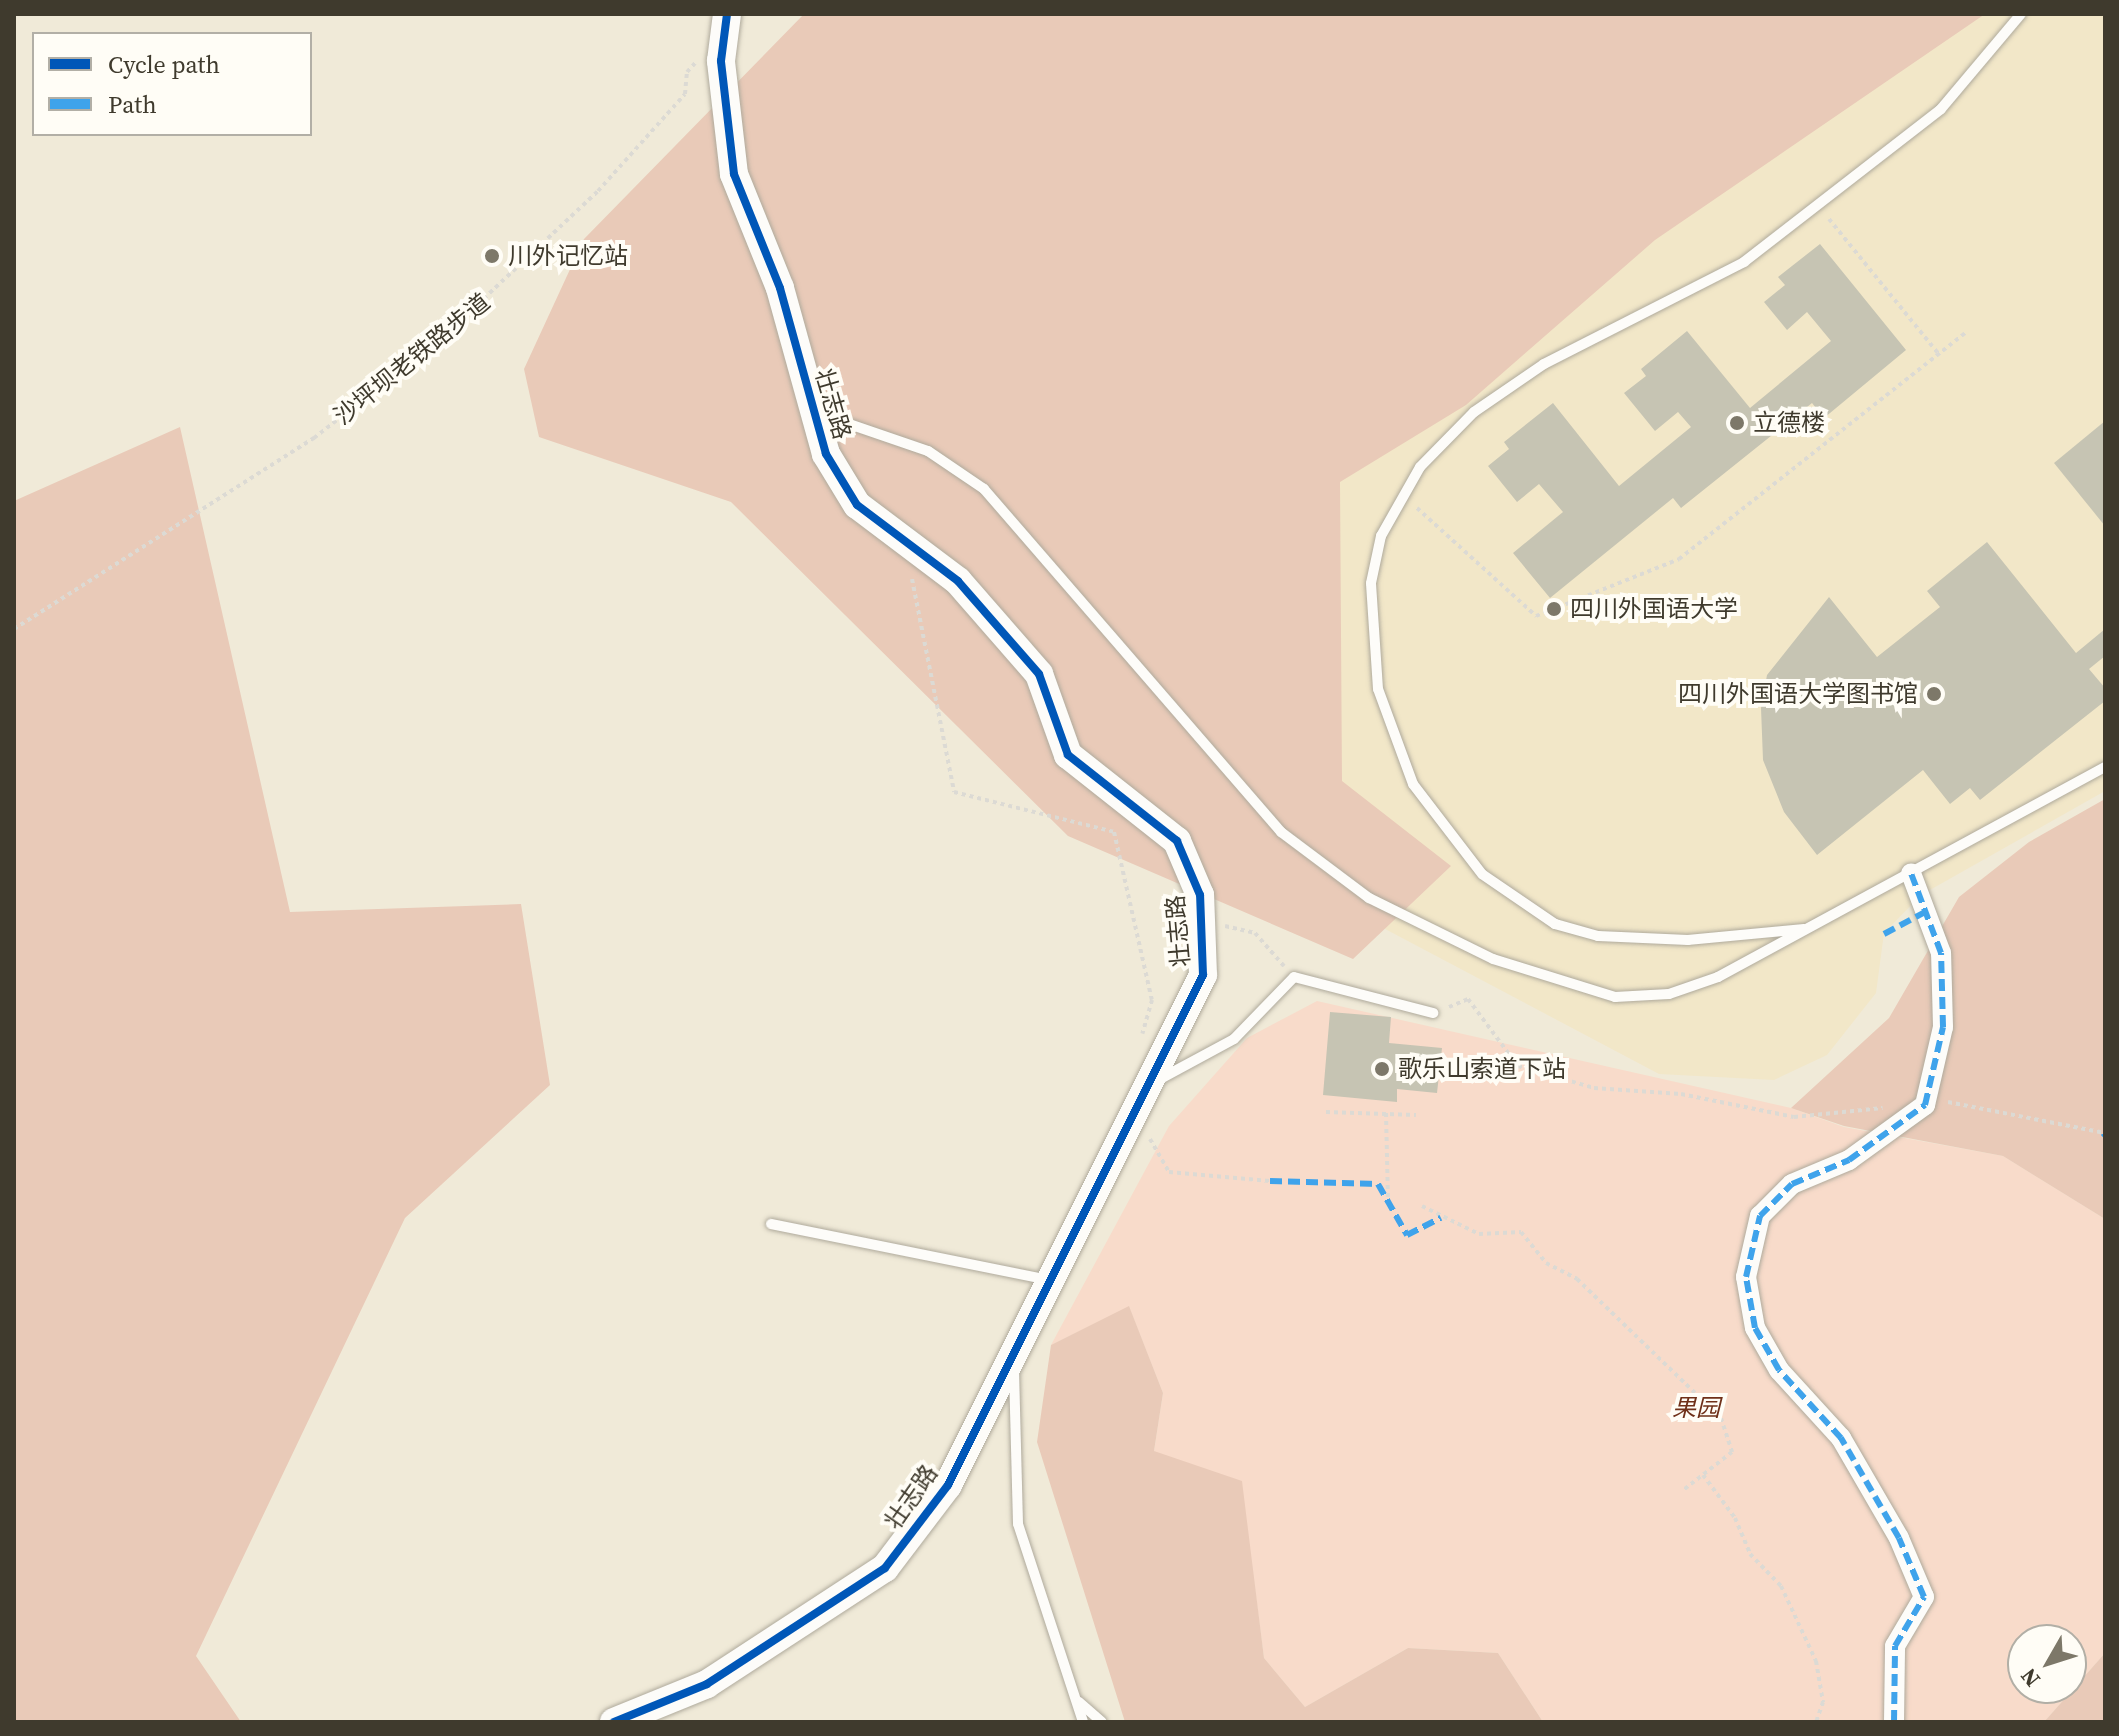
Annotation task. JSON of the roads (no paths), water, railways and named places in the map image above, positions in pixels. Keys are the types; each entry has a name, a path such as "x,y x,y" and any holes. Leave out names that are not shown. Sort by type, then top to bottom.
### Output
{"street":[{"name":"壮志路","path":"614,1722 707,1684 885,1568 948,1485 1203,975 1200,895 1177,841 1068,755 1039,674 958,581 857,505 826,454 780,288 734,174 721,61 726,22"},
{"path":"1894,1722 1895,1646 1924,1597 1899,1538 1841,1438 1779,1370 1755,1328 1746,1277 1760,1216 1792,1184 1849,1160 1925,1105 1943,1027 1941,953 1911,873"}],"lane":[{"path":"1810,928 1688,940 1598,936 1555,924 1482,874 1413,784 1378,689 1371,583 1381,536 1401,493 1441,442 1507,389 1700,288 1817,205 1941,109 2021,14"},
{"path":"814,412 928,451 984,489 1281,832 1369,898 1493,959 1615,997 1681,990 1810,928 2105,767"},
{"path":"1147,1086 1234,1039 1294,977 1433,1013"},
{"path":"771,1224 1050,1281"},
{"path":"1014,1353 1018,1524 1083,1722"},
{"path":"1077,1701 1102,1722"}],"place":[{"name":"川外记忆站","path":"492,256"},
{"name":"立德楼","path":"1737,423"},
{"name":"四川外国语大学","path":"1554,609"},
{"name":"四川外国语大学图书馆","path":"1934,694"},
{"name":"歌乐山索道下站","path":"1382,1069"}],"park label":[{"name":"果园","path":"1696,1408"}]}
